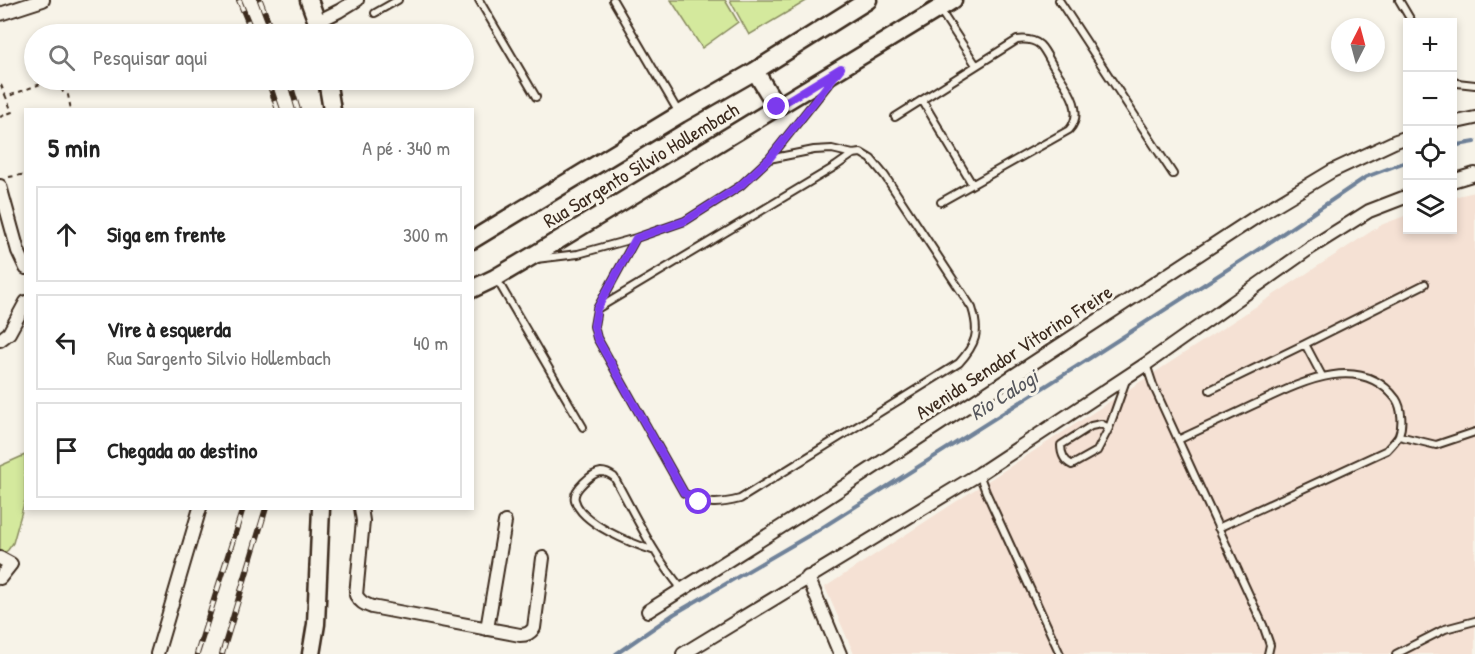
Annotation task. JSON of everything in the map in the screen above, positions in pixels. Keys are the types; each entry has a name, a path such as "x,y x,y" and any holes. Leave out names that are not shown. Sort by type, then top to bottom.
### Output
{"main road":[{"path":"309,0 317,24"},
{"name":"Rua Sargento Silvio Hollembach","path":"474,239 755,71 868,0"},
{"name":"Rua Sargento Silvio Hollembach","path":"474,288 524,261 946,4"},
{"path":"755,71 777,107"},
{"path":"329,90 332,108"},
{"path":"311,654 315,624 321,510"}],"street":[{"path":"0,14 43,0"},
{"path":"323,24 357,0"},
{"path":"1457,122 1475,118"},
{"name":"Avenida Senador Vitorino Freire","path":"648,611 822,501 1262,213 1332,171 1403,138"},
{"path":"1455,180 1475,174"},
{"path":"4,182 18,251 24,264"},
{"path":"683,654 703,648 808,577 979,474 1127,377 1310,248 1369,212 1403,198"},
{"path":"0,340 9,333 24,306"},
{"path":"157,654 199,510"},
{"path":"361,510 363,521 356,595 363,604 372,607 520,635 531,633 534,628 543,558"},
{"path":"487,629 505,522"},
{"path":"0,558 11,564 0,578"},
{"path":"808,577 840,654"}],"lane":[{"path":"375,13 398,0"},
{"path":"479,0 536,97"},
{"path":"613,0 680,114"},
{"path":"1059,0 1173,174"},
{"path":"1399,0 1410,18"},
{"path":"946,4 976,65"},
{"path":"895,117 1017,40 1032,40 1040,46 1070,93 1076,110 1075,120 1068,130 941,202"},
{"path":"524,261 578,254 636,238 685,221 740,186 769,159 841,68"},
{"path":"1457,83 1475,85"},
{"path":"922,100 972,184"},
{"path":"636,238 597,309 594,326 597,338 684,493 699,502 724,503 740,498 959,363 970,350 976,335 977,322 972,308 885,176 867,155 832,149 814,150 769,159"},
{"path":"597,309 853,154"},
{"path":"495,278 583,427"},
{"path":"1210,390 1425,284"},
{"path":"1305,344 1322,376"},
{"path":"1146,364 1153,385 1263,625 1269,645 1268,654"},
{"path":"1178,440 1299,383 1322,376 1345,373 1365,377 1385,387 1398,402 1401,420 1399,436 1388,450 1218,528"},
{"path":"1109,428 1101,424 1091,426 1061,445 1066,462 1072,465 1097,451 1109,428 1127,377"},
{"path":"1399,436 1436,445 1475,432"},
{"path":"655,551 617,537 582,514 575,501 574,495 577,488 598,472 611,474 655,551 682,589"},
{"path":"979,474 1060,654"},
{"path":"1396,654 1445,629 1475,621"}],"path":[{"path":"0,85 12,112 0,117"},
{"path":"6,97 25,90"},
{"path":"62,90 68,95 71,108"},
{"path":"4,182 24,175"}],"shaded area":[{"path":"1475,192 1475,654 854,654 825,587 1381,225 1403,217 1403,234 1457,234 1457,196"}],"green space":[{"path":"671,0 725,0 738,22 702,48"},
{"path":"730,0 808,0 749,35"},
{"path":"24,455 24,504 13,543 0,556 0,466"}],"waterway":[{"name":"Rio Calogi","path":"1457,145 1475,142"},
{"name":"Rio Calogi","path":"616,654 674,614 820,529 1090,358 1366,177 1403,163"}],"railway":[{"path":"239,0 249,24"},
{"path":"260,0 269,24"},
{"path":"271,90 277,108"},
{"path":"292,90 297,108"},
{"path":"197,654 242,510"},
{"path":"222,654 265,510"}],"route":[{"path":"699,502 684,493 597,338 594,326 597,309 636,238 685,221 740,186 769,159 841,68 777,107"}]}
